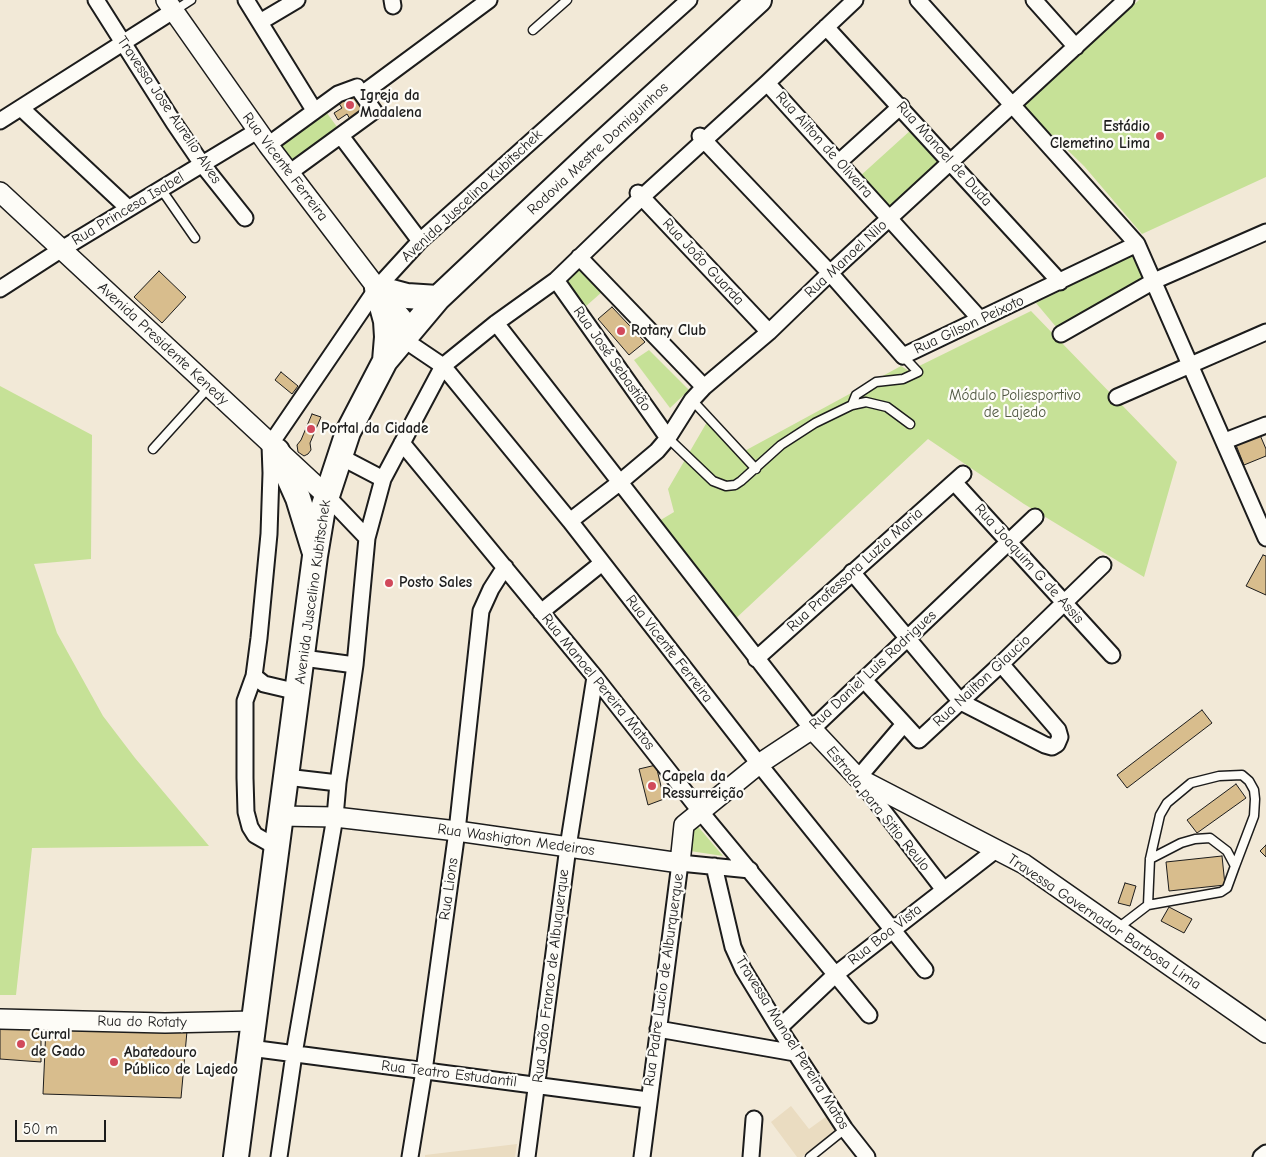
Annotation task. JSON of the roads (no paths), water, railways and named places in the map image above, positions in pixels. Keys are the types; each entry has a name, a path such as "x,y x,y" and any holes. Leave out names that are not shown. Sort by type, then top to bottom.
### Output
{"main road":[{"name":"Rodovia Mestre Domiguinhos","path":"438,298 595,150 759,0"},
{"path":"385,361 386,321 377,288 408,296 438,298"},
{"name":"Avenida Juscelino Kubitschek","path":"236,1157 315,556 326,495 348,432 385,361 438,298"},
{"path":"274,448 298,498 315,556"}],"street":[{"name":"Travessa Jose Aurelio Alves","path":"96,0 202,164 245,218"},
{"path":"246,0 314,110"},
{"path":"260,22 297,0"},
{"path":"289,173 374,111 362,94 489,0"},
{"name":"Avenida Juscelino Kubitschek","path":"274,448 377,288 420,241 689,0"},
{"path":"280,1157 294,1054 335,817 355,665 367,538 383,479 443,366 496,323 556,280 640,195 702,138 767,83 855,0"},
{"path":"918,0 1138,244 1264,530"},
{"path":"1034,0 1076,47"},
{"name":"Rua Manoel Nilo","path":"570,521 657,451 668,438 692,400 704,387 768,332 1126,0"},
{"path":"0,121 122,42 169,6"},
{"name":"Rua Vicente Ferreira","path":"169,6 262,138 377,288 407,334 443,366 570,521 759,764 925,970"},
{"name":"Rua Manoel de Duda","path":"826,27 952,162 1060,282"},
{"name":"Rua Ailton de Oliveira","path":"767,83 891,218 980,319"},
{"name":"Rua Princesa Isabel","path":"0,289 128,208 202,164 262,138 314,110 338,94 357,87 362,94"},
{"path":"839,162 900,106"},
{"path":"21,108 128,208"},
{"path":"341,136 420,241"},
{"name":"Rua Gilson Peixoto","path":"702,138 830,273 903,356 1138,244"},
{"name":"Avenida Presidente Kenedy","path":"0,192 326,495"},
{"name":"Rua João Guarda","path":"640,195 768,332"},
{"path":"1060,334 1154,281 1266,232"},
{"path":"579,257 704,387"},
{"name":"Rua José Sebastião","path":"556,280 668,438"},
{"path":"496,323 756,659 812,728"},
{"path":"1117,397 1266,332"},
{"path":"1225,441 1266,425"},
{"name":"Rua Manoel Pereira Matos","path":"402,442 595,677 700,811 869,1015"},
{"path":"274,448 268,534 254,676 245,701 246,812 250,827 255,835 275,852"},
{"path":"339,456 383,479"},
{"name":"Rua Joaquim G de Assis","path":"958,478 1010,541 1112,655"},
{"name":"Rua Professora Luzia Maria","path":"756,659 958,478"},
{"path":"326,495 367,538"},
{"name":"Rua Daniel Luis Rodrigues","path":"700,811 759,764 812,728 1035,517"},
{"path":"541,612 602,563"},
{"name":"Rua Nailton Glaucio","path":"864,680 919,740 1103,565"},
{"name":"Rua Lions","path":"410,1157 424,1071 457,831 481,611 491,588 505,567"},
{"path":"852,572 961,702 1045,746 1052,747 1058,744 1060,737 1058,730 1001,664"},
{"path":"303,658 355,665"},
{"path":"254,676 264,684 298,692"},
{"name":"Rua João Franco de Albuquerque","path":"527,1157 568,847 595,677"},
{"path":"858,778 904,724"},
{"name":"Estrada para Sitio Reulo","path":"812,728 858,778 944,890"},
{"path":"286,778 338,783"},
{"name":"Travessa Governador Barbosa Lima","path":"858,778 1024,864 1266,1033"},
{"name":"Rua Padre Lucio de Alburquerque","path":"642,1157 684,825 700,811"},
{"name":"Rua Washigton Medeiros","path":"280,816 335,817 457,831 680,863 750,870"},
{"name":"Rua Boa Vista","path":"779,1028 836,974 997,849"},
{"name":"Travessa Manoel Pereira Matos","path":"714,866 733,947 742,968 845,1129 866,1157"},
{"name":"Rua do Rotaty","path":"0,1019 165,1023 254,1021"},
{"path":"658,1028 796,1053"},
{"name":"Rua Teatro Estudantil","path":"250,1048 648,1100"},
{"path":"751,1157 754,1119"},
{"path":"1261,1157 1266,1153"}],"lane":[{"path":"169,6 191,0"},
{"path":"533,30 567,0"},
{"path":"161,188 195,238"},
{"path":"852,405 856,395 876,382 903,378 918,372 903,356"},
{"path":"153,449 209,387"},
{"path":"692,400 756,469"},
{"path":"668,438 713,481 719,484 735,485 756,469 781,445 815,423 852,405 866,402 882,405 910,424"},
{"path":"1116,930 1148,905 1220,892 1227,888 1254,816 1254,790 1249,781 1242,775 1219,776 1191,783 1167,803 1156,826 1150,858 1148,905"},
{"path":"1150,858 1181,843 1195,839 1210,838 1227,851 1235,866"},
{"path":"810,1157 845,1129"}],"place":[{"name":"Igreja da Madalena","path":"350,105"},
{"name":"Estádio Clemetino Lima","path":"1160,136"},
{"name":"Rotary Club","path":"621,331"},
{"name":"Portal da Cidade","path":"311,429"},
{"name":"Posto Sales","path":"389,583"},
{"name":"Capela da Ressurreição","path":"652,786"},
{"name":"Curral de Gado","path":"21,1044"},
{"name":"Abatedouro Público de Lajedo","path":"114,1062"}],"park label":[{"name":"Módulo Poliesportivo de Lajedo","path":"1015,404"}]}
